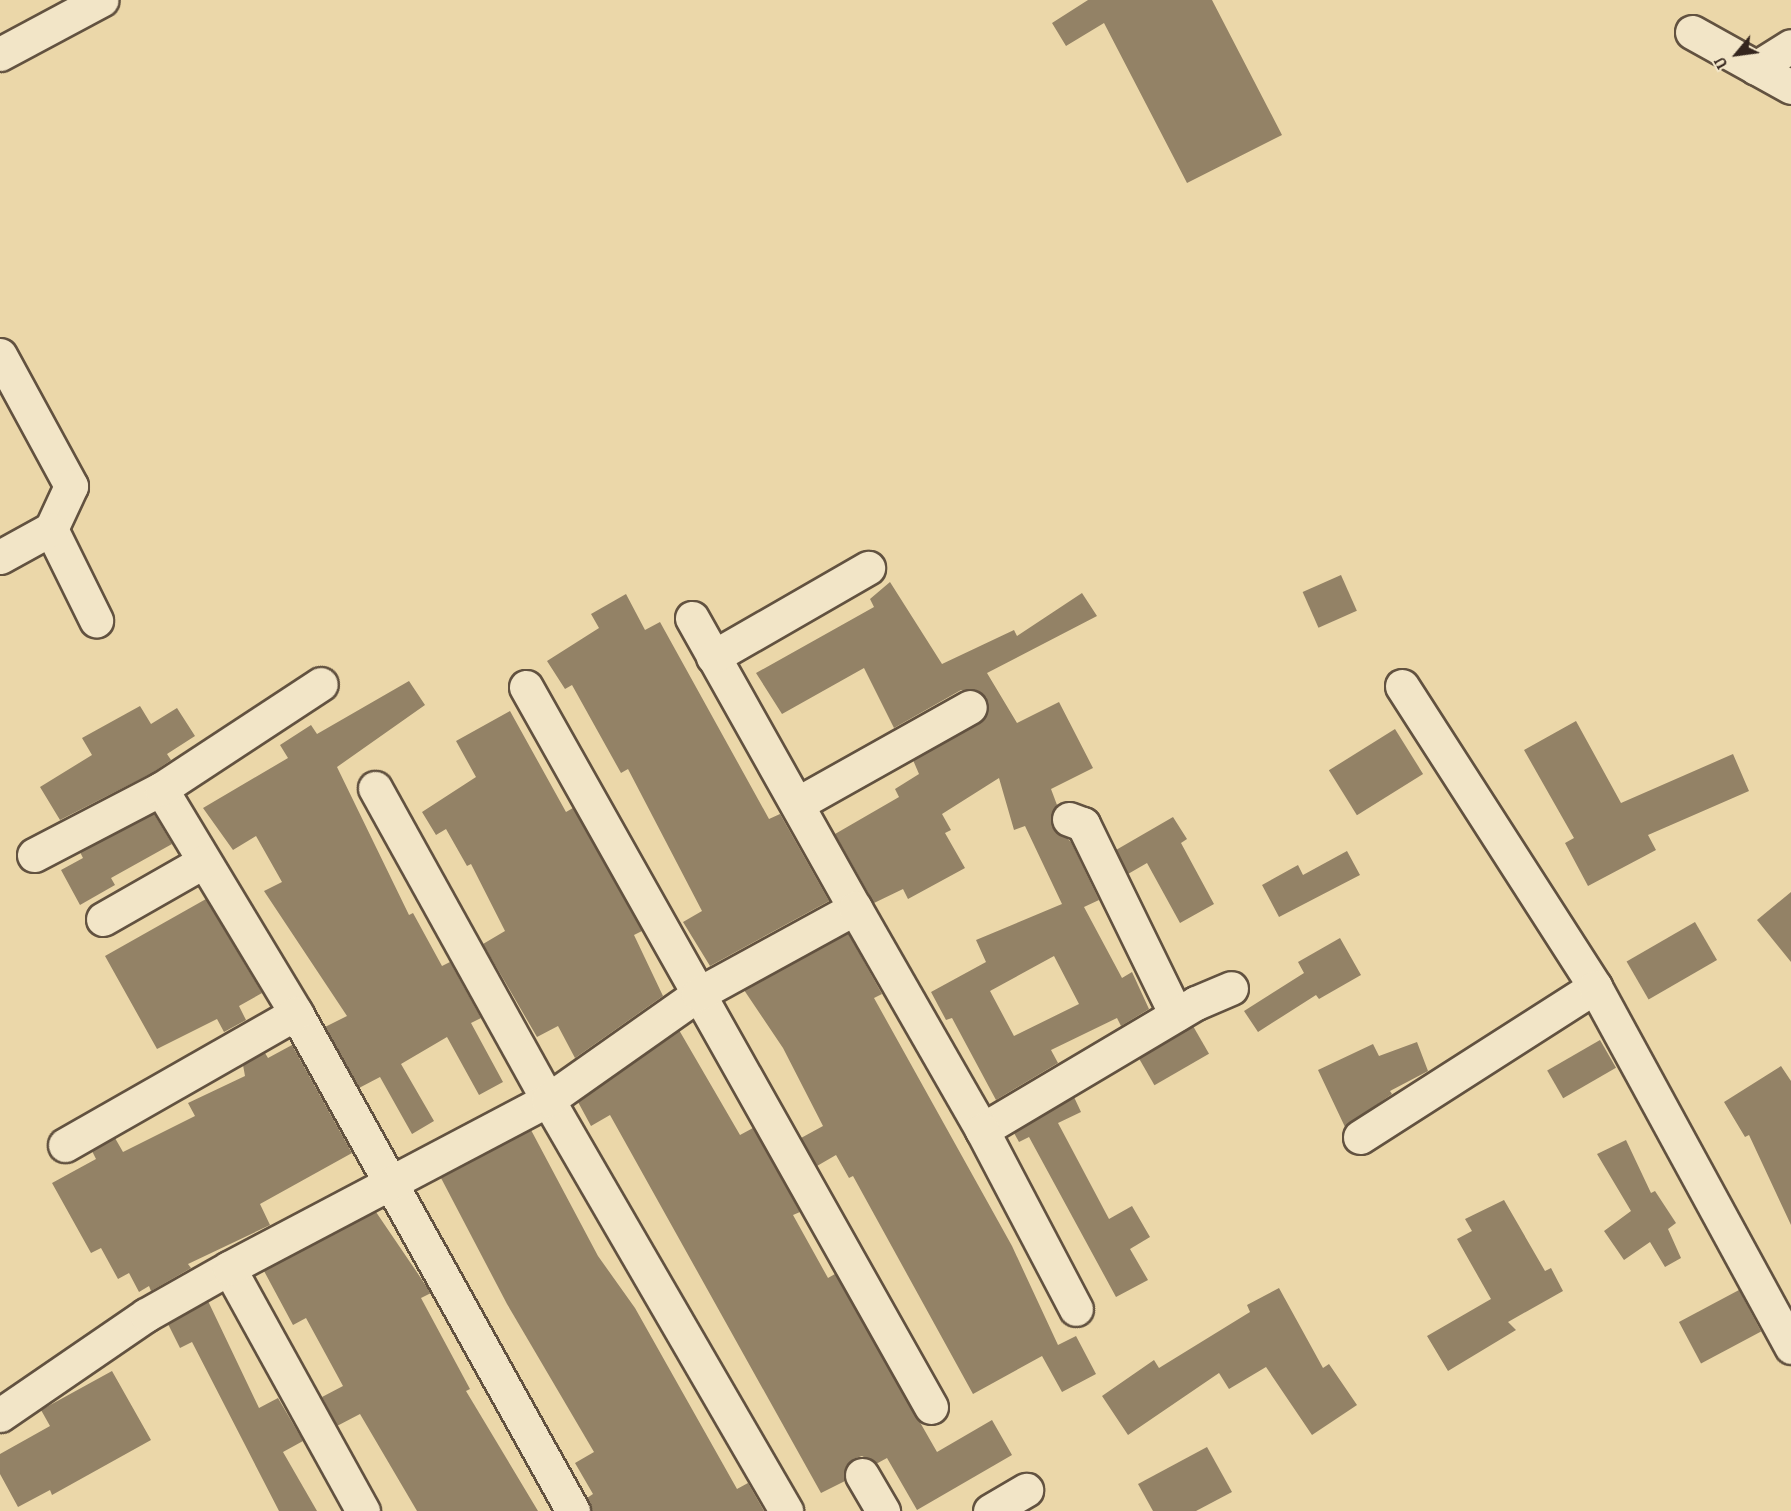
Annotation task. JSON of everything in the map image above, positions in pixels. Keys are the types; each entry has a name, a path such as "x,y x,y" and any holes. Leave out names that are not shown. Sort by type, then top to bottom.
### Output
{"street":[{"path":"0,54 101,0"},
{"path":"1692,32 1791,87"},
{"path":"1756,68 1791,46"},
{"path":"0,557 51,529 71,486 4,371"},
{"path":"51,529 96,620"},
{"path":"713,657 868,568"},
{"path":"692,618 982,1130 1076,1309"},
{"path":"34,855 161,789 321,684"},
{"path":"1402,686 1595,987 1790,1342"},
{"path":"526,687 931,1407"},
{"path":"797,804 970,707"},
{"path":"375,788 548,1100 786,1511"},
{"path":"161,789 202,862 296,1013 573,1511"},
{"path":"1069,819 1083,824 1176,1015"},
{"path":"103,919 202,862"},
{"path":"0,1415 146,1315 229,1268 548,1100 699,994 855,908"},
{"path":"1360,1137 1595,987"},
{"path":"982,1130 1176,1015 1230,988"},
{"path":"65,1144 296,1013"},
{"path":"229,1268 363,1511"},
{"path":"862,1475 883,1511"},
{"path":"990,1511 1026,1490"}],"building":[{"path":"1088,0 1212,0 1282,135 1187,183 1104,23 1066,46 1052,23"},
{"path":"1341,575 1357,611 1318,628 1303,592"},
{"path":"890,582 942,664 1014,630 1017,636 1082,593 1097,616 987,673 1017,723 1059,702 1093,768 1051,789 1057,805 1051,823 1071,842 1099,900 1084,907 1122,978 1132,972 1149,1009 1121,1026 1117,1018 1051,1050 1058,1063 996,1100 952,1018 946,1020 931,992 986,962 976,940 1062,904 1025,826 1014,830 999,778 942,814 951,830 945,833 965,868 908,899 903,889 874,903 835,834 899,797 895,789 919,774 913,760 980,723 986,716 987,698 979,691 961,690 894,728 864,668 782,714 756,673 874,607 870,599","holes":["1054,956 1079,1004 1014,1036 990,991"]},
{"path":"626,594 645,630 660,622 769,819 780,814 829,901 710,966 683,922 702,911 628,769 621,773 572,685 565,689 547,661 599,628 591,614"},
{"path":"409,681 425,705 337,767 409,915 413,913 442,966 450,962 481,1018 471,1023 503,1082 479,1095 447,1037 401,1064 434,1121 412,1134 380,1077 359,1088 325,1027 347,1016 264,891 282,882 256,836 233,850 203,808 288,758 280,745 311,725 317,734"},
{"path":"140,706 151,724 177,708 195,736 167,754 171,760 152,773 60,820 40,787 92,755 82,738"},
{"path":"510,711 566,812 573,808 642,931 634,935 663,996 575,1058 558,1026 537,1037 483,944 505,931 471,864 467,866 446,829 436,835 422,812 476,777 456,741"},
{"path":"1576,721 1621,803 1733,754 1749,791 1648,835 1656,850 1588,886 1565,843 1574,838 1524,750"},
{"path":"1395,729 1423,774 1357,815 1329,770"},
{"path":"154,814 172,844 111,878 115,885 80,905 61,870 83,858 80,852"},
{"path":"1173,817 1187,839 1181,843 1214,904 1180,923 1147,863 1128,874 1116,850"},
{"path":"1347,851 1360,875 1279,917 1262,885 1298,865 1303,875"},
{"path":"1791,892 1791,962 1757,920"},
{"path":"206,899 262,993 239,1006 246,1020 224,1032 217,1019 157,1049 105,956"},
{"path":"1695,922 1717,960 1649,1000 1627,962"},
{"path":"848,933 882,994 874,998 1012,1246 1058,1345 1076,1336 1096,1374 1062,1392 1042,1356 973,1394 853,1176 849,1178 836,1155 817,1166 801,1138 823,1126 783,1048 744,990"},
{"path":"1340,938 1361,975 1319,999 1316,995 1258,1032 1244,1011 1304,973 1298,962"},
{"path":"1193,1026 1209,1054 1154,1085 1138,1058"},
{"path":"679,1030 740,1135 753,1128 800,1212 793,1215 828,1278 835,1274 937,1452 992,1420 1012,1455 917,1510 887,1458 876,1464 862,1456 853,1459 846,1466 845,1481 821,1493 610,1115 591,1126 578,1102"},
{"path":"1600,1040 1616,1068 1563,1098 1547,1070"},
{"path":"1417,1042 1428,1071 1390,1091 1392,1094 1345,1127 1318,1070 1373,1044 1379,1056"},
{"path":"292,1045 352,1153 260,1204 270,1225 188,1264 191,1268 151,1291 149,1286 139,1292 129,1273 118,1279 101,1248 91,1253 52,1183 96,1159 92,1151 115,1138 123,1152 195,1116 188,1103 245,1076 243,1065 265,1053 268,1058"},
{"path":"1781,1066 1791,1081 1791,1225 1749,1135 1745,1137 1724,1102"},
{"path":"1074,1097 1081,1112 1058,1123 1109,1219 1132,1206 1150,1237 1130,1249 1148,1280 1116,1297 1029,1137 1019,1142 1014,1133"},
{"path":"531,1130 598,1256 635,1308 737,1489 748,1483 764,1511 592,1511 587,1498 593,1494 575,1463 594,1452 507,1304 441,1178"},
{"path":"1626,1140 1651,1193 1655,1191 1676,1223 1668,1229 1681,1258 1665,1267 1650,1242 1624,1260 1604,1231 1631,1211 1597,1154"},
{"path":"1504,1200 1545,1271 1551,1268 1563,1291 1508,1322 1516,1330 1448,1371 1427,1336 1491,1299 1457,1239 1472,1231 1465,1219"},
{"path":"376,1212 431,1293 421,1298 470,1389 466,1391 538,1511 417,1511 360,1414 337,1426 322,1397 343,1386 306,1318 293,1325 264,1271"},
{"path":"1279,1288 1323,1368 1329,1364 1357,1405 1312,1435 1266,1367 1229,1389 1219,1373 1128,1435 1102,1396 1154,1360 1159,1368 1250,1312 1247,1305"},
{"path":"1739,1290 1761,1331 1701,1363 1679,1322"},
{"path":"208,1301 259,1408 278,1398 303,1441 283,1452 317,1511 279,1511 192,1342 180,1348 168,1324"},
{"path":"112,1371 151,1440 52,1495 50,1490 18,1507 0,1474 0,1454 50,1426 41,1410"},
{"path":"1207,1447 1232,1492 1196,1511 1153,1511 1138,1484"}]}
